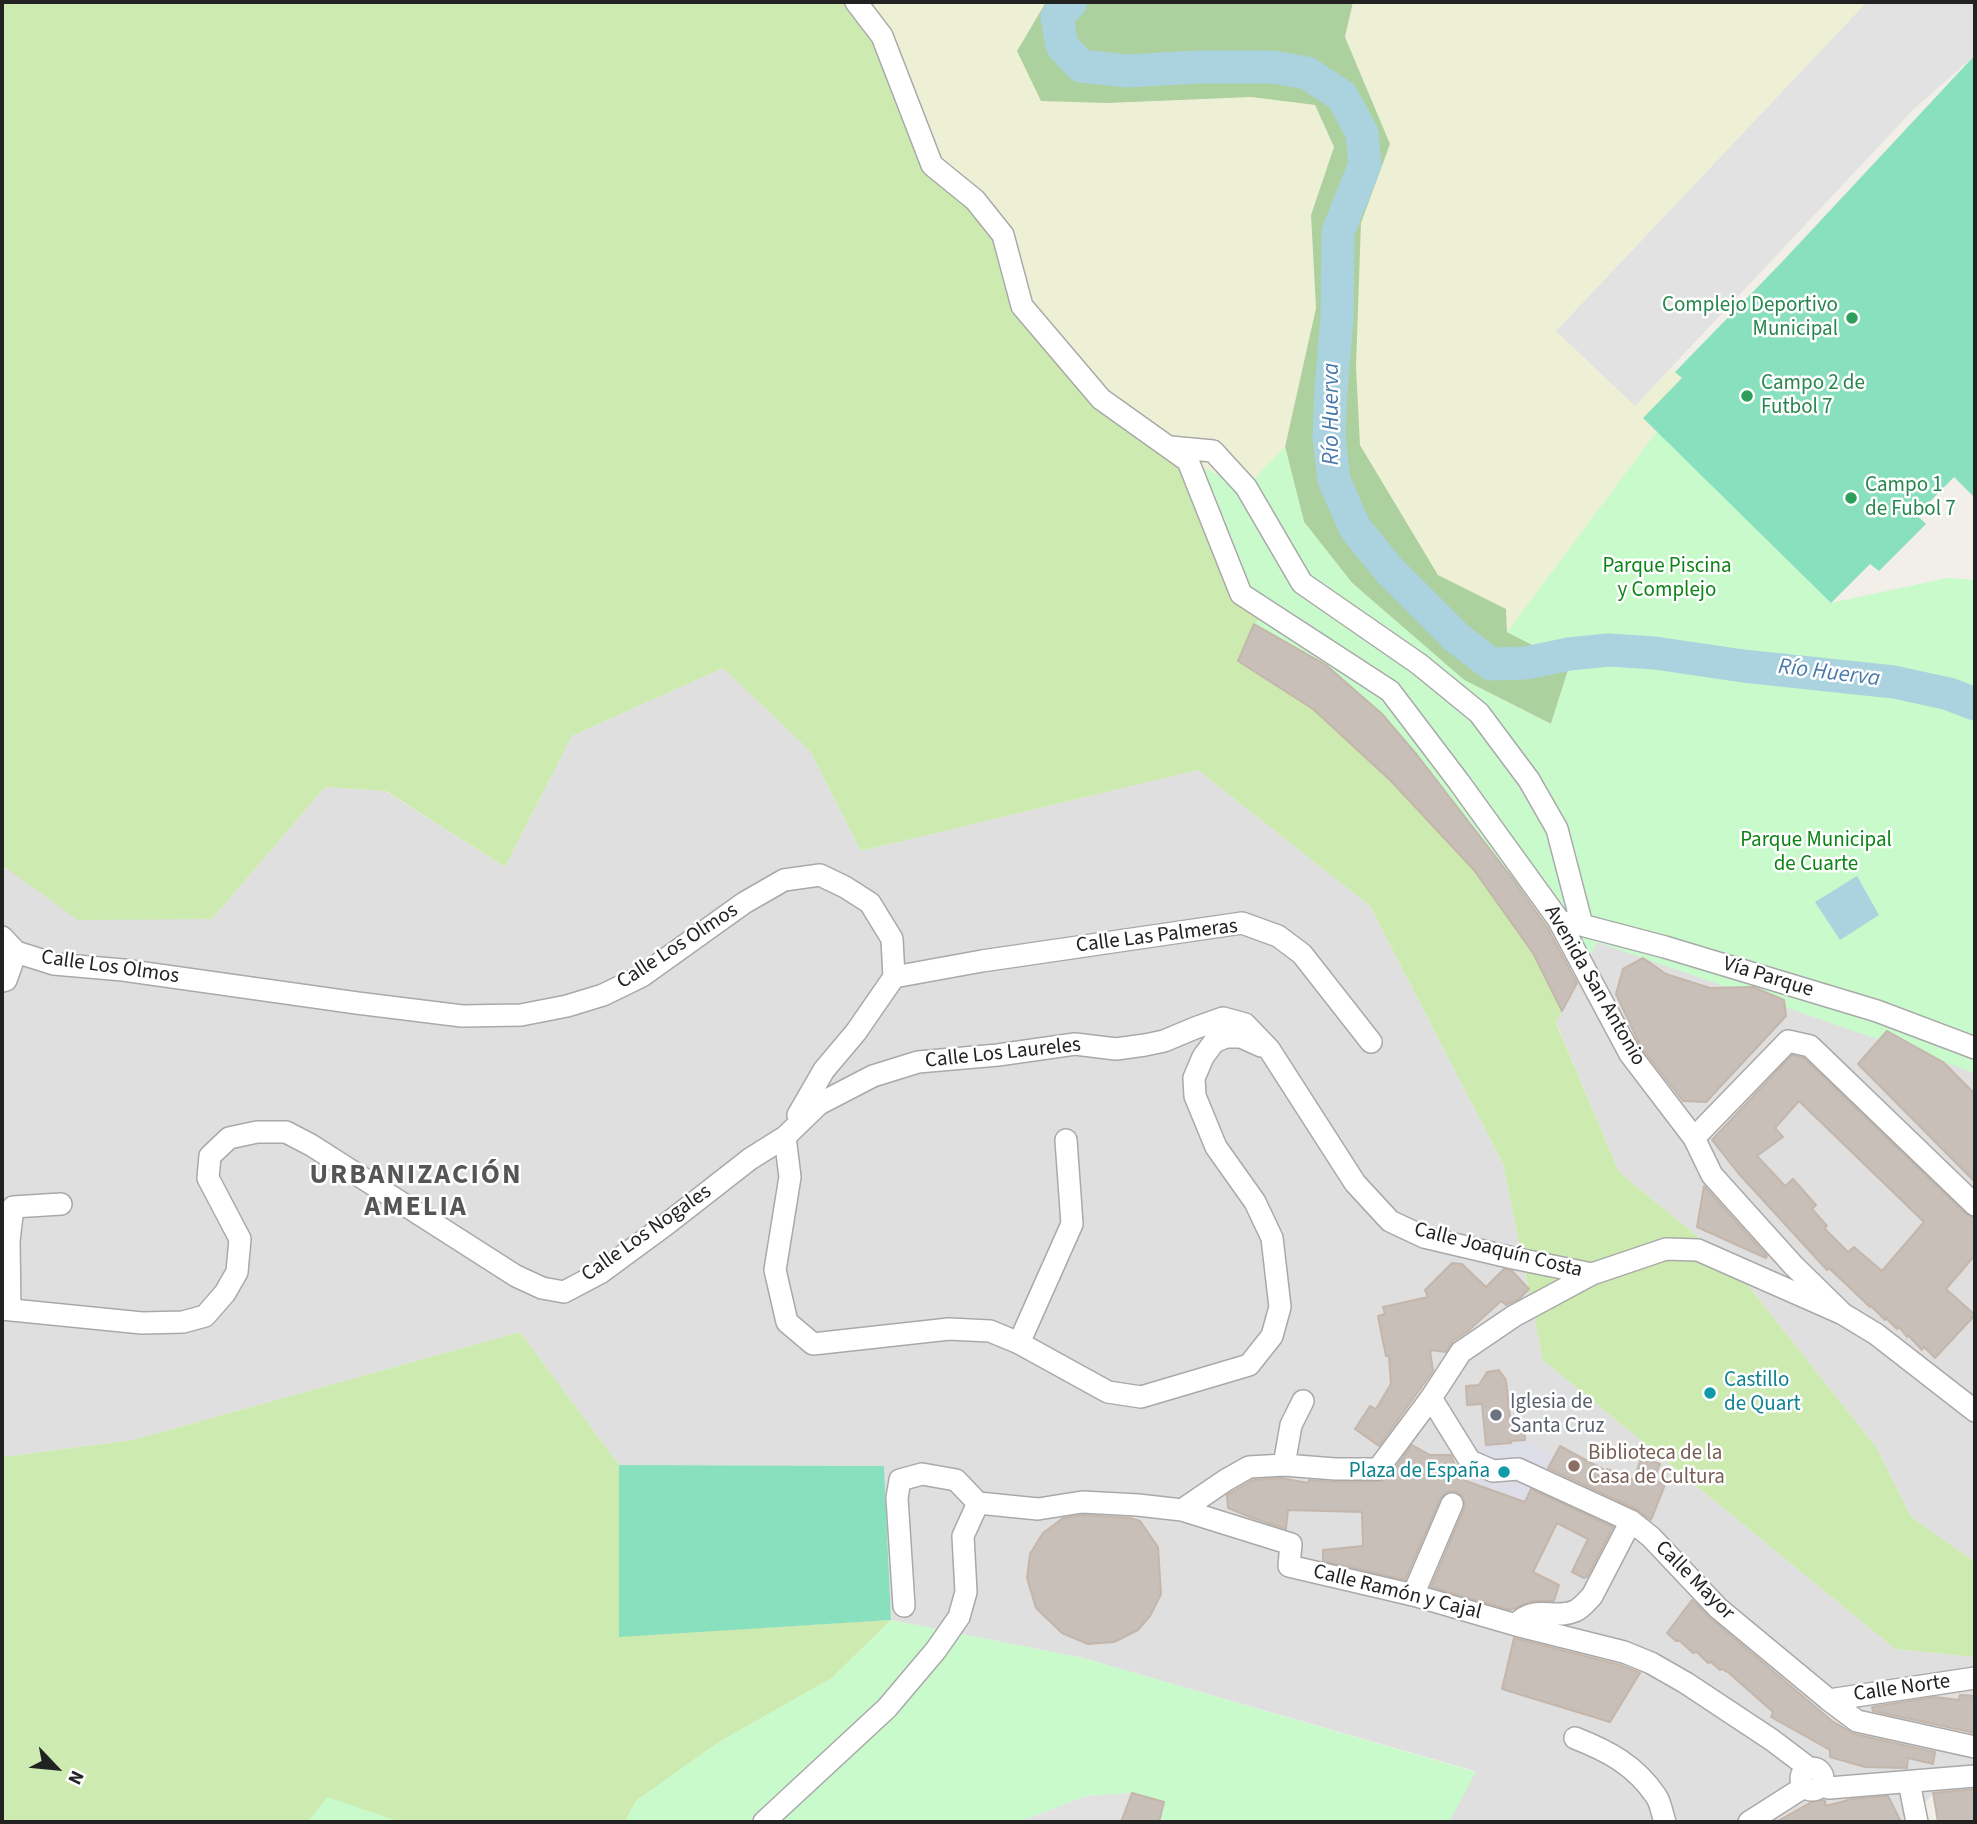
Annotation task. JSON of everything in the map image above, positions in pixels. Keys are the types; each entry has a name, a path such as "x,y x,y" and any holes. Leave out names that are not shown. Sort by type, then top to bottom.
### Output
{"street":[{"path":"856,2 882,36 932,165 975,200 1003,235 1022,306 1101,399 1168,447 1213,452 1246,487 1302,583 1419,664 1479,713 1529,780 1557,829 1582,925"},
{"name":"Avenida San Antonio","path":"1168,447 1188,461 1241,593 1390,691 1460,782 1558,919 1630,1054 1694,1138 1712,1175 1793,1265 1843,1314 1876,1334 1975,1411"},
{"name":"Calle Los Olmos","path":"9,944 54,964 123,970 462,1016 521,1015 603,995 642,976 744,903 784,880 820,875 845,887 870,904 892,939 894,977"},
{"name":"Vía Parque","path":"1558,919 1665,947 1877,1011 1975,1048"},
{"name":"Calle Las Palmeras","path":"894,977 982,961 1241,923 1278,936 1302,954 1371,1042"},
{"path":"2,981 6,981 9,944"},
{"path":"894,977 856,1032 824,1070 785,1138 790,1177 775,1270 788,1322 813,1344 949,1329 990,1331 1019,1343 1108,1392 1141,1397 1249,1365 1272,1336 1280,1307 1272,1238 1255,1202 1216,1147 1195,1096 1194,1078 1214,1042 1226,1037 1241,1037 1269,1049"},
{"name":"Calle Los Laureles","path":"785,1138 819,1104 873,1076 918,1062 998,1055 1075,1044 1116,1049 1144,1045 1164,1041 1223,1018 1245,1024 1269,1049"},
{"path":"1694,1138 1788,1041 1810,1046 1975,1205"},
{"name":"Calle Joaquín Costa","path":"1269,1049 1355,1183 1390,1221 1424,1237 1592,1274 1666,1249 1698,1250 1843,1314"},
{"name":"Calle Los Nogales","path":"61,1204 13,1207 6,1309 142,1323 183,1322 205,1316 225,1293 237,1272 240,1239 208,1178 210,1156 229,1138 257,1132 286,1132 311,1145 516,1276 542,1288 564,1292 600,1273 750,1159 785,1138"},
{"path":"1019,1343 1072,1224 1066,1140"},
{"path":"1182,1510 1249,1467 1284,1465 1335,1469 1378,1468 1431,1398 1461,1352 1514,1316 1592,1274"},
{"name":"Calle Mayor","path":"1431,1398 1470,1461 1493,1471 1518,1469 1631,1521 1651,1537 1718,1608 1857,1721 1975,1747"},
{"path":"1284,1465 1291,1425 1303,1401"},
{"path":"764,1822 887,1708 944,1639 959,1616 966,1592 963,1536 978,1503 956,1480 922,1474 900,1480 897,1498 904,1606"},
{"name":"Calle Ramón y Cajal","path":"978,1503 1038,1509 1082,1502 1182,1510 1291,1544 1289,1566 1413,1595 1516,1625 1624,1652 1651,1663 1708,1697 1772,1740 1813,1778"},
{"path":"1413,1595 1452,1504"},
{"path":"1516,1625 1521,1619 1537,1612 1559,1614 1574,1612 1583,1606 1592,1596 1631,1521"},
{"name":"Calle Norte","path":"1829,1700 1975,1678"},
{"path":"1575,1738 1606,1751 1634,1771 1657,1798 1665,1822"},
{"path":"1749,1822 1813,1778 1829,1788 1975,1776"},
{"path":"1909,1783 1917,1822"}],"shaded area":[{"path":"1867,2 1975,2 1975,55 1913,110 1635,406 1556,331"},
{"path":"723,668 810,751 861,851 1198,770 1370,906 1503,1164 1543,1360 1895,1649 1975,1657 1975,1786 1933,1793 1925,1803 1929,1822 1449,1822 1475,1771 1083,1658 891,1620 884,1466 619,1465 520,1332 133,1440 2,1457 2,868 212,919 325,787 385,791 505,867 572,736"},
{"path":"1597,942 1975,1069 1975,1562 1911,1517 1876,1447 1731,1264 1619,1172 1556,1022"},
{"name":"Plaza de España","path":"1525,1440 1554,1458 1540,1486 1534,1484 1525,1502 1457,1478 1486,1445"},
{"path":"1132,1793 1121,1822 1018,1822 1087,1796"}],"green space":[{"path":"2,2 865,2 932,165 1003,235 1022,306 1101,399 1188,461 1267,610 1313,709 1391,781 1474,870 1533,953 1562,1011 1556,1023 1619,1172 1731,1264 1876,1447 1911,1517 1975,1562 1975,1657 1895,1649 1543,1360 1503,1164 1370,906 1198,770 861,851 810,751 723,668 572,736 505,867 386,791 325,787 212,919 78,920 6,868 2,868"},
{"path":"865,2 1046,2 1017,51 1107,103 1251,97 1315,105 1334,147 1311,215 1316,308 1285,447 1246,487 1188,461 1101,399 932,165"},
{"path":"1046,2 1353,2 1345,37 1390,144 1361,223 1356,367 1360,445 1438,575 1506,609 1507,632 1570,664 1551,724 1464,680 1352,583 1304,522 1285,447 1316,308 1311,215 1334,147 1315,105 1251,97 1107,103 1041,101 1017,51"},
{"path":"1353,2 1867,2 1556,331 1635,406 1671,368 1682,378 1644,418 1657,431 1507,632 1506,609 1438,575 1360,445 1356,367 1361,222 1390,144 1345,37"},
{"name":"Complejo Deportivo Municipal","path":"1975,55 1975,498 1954,477 1917,515 1926,524 1879,571 1870,564 1831,603 1643,418 1682,378 1675,372"},
{"name":"Parque Municipal de Cuarte","path":"1657,431 1831,603 1947,578 1975,580 1975,1073 1597,942 1581,976 1527,897 1382,714 1325,664 1254,624 1266,610 1241,594 1188,461 1246,487 1285,447 1304,522 1352,583 1464,680 1551,724 1570,664 1507,632"},
{"path":"520,1332 619,1465 619,1636 891,1620 832,1678 719,1742 636,1801 625,1822 400,1822 328,1798 308,1822 2,1822 2,1457 133,1440"},
{"path":"619,1465 884,1466 891,1620 619,1637"},
{"path":"891,1620 1083,1658 1476,1772 1449,1822 1159,1822 1163,1802 1132,1793 1087,1796 1018,1822 625,1822 636,1801 719,1742 832,1678"},
{"path":"327,1797 400,1822 308,1822"}],"water":[{"path":"1857,876 1879,915 1840,940 1815,902"}],"building":[{"path":"1254,624 1326,665 1382,714 1417,755 1547,927 1577,983 1562,1011 1533,953 1474,870 1391,781 1313,709 1238,661"},
{"path":"1643,958 1666,974 1710,988 1753,987 1784,1000 1786,1016 1706,1102 1683,1101 1641,1047 1616,994 1623,969"},
{"path":"1887,1031 1943,1062 1975,1094 1975,1182 1858,1064"},
{"path":"1792,1055 1804,1058 1966,1214 1975,1218 1975,1255 1946,1289 1975,1315 1935,1358 1924,1347 1922,1350 1899,1327 1897,1329 1870,1307 1829,1268 1827,1270 1739,1174 1712,1140","holes":["1799,1101 1924,1222 1882,1271 1854,1247 1848,1252 1824,1228 1827,1226 1812,1209 1816,1205 1793,1179 1785,1186 1757,1156 1783,1137 1775,1128"]},
{"path":"1704,1186 1767,1256 1766,1258 1697,1227"},
{"path":"1452,1263 1462,1264 1486,1287 1504,1269 1512,1271 1529,1289 1519,1299 1506,1305 1501,1301 1453,1341 1446,1352 1430,1350 1433,1371 1379,1446 1355,1429 1370,1406 1376,1409 1391,1384 1389,1356 1386,1356 1378,1316 1385,1314 1383,1307 1428,1297 1425,1290"},
{"name":"Iglesia de Santa Cruz","path":"1499,1370 1506,1380 1511,1427 1524,1425 1525,1440 1486,1445 1482,1404 1467,1405 1466,1386 1479,1385 1487,1372"},
{"path":"1412,1445 1430,1455 1451,1455 1463,1480 1525,1502 1531,1489 1613,1527 1587,1577 1572,1572 1588,1539 1557,1523 1533,1572 1559,1585 1554,1601 1534,1601 1510,1610 1431,1587 1464,1509 1463,1497 1457,1492 1445,1493 1440,1499 1405,1580 1323,1561 1323,1550 1363,1546 1362,1512 1288,1510 1286,1529 1228,1508 1227,1495 1253,1480 1281,1478 1308,1483 1309,1480 1383,1481 1389,1477"},
{"path":"1560,1446 1606,1471 1607,1469 1634,1480 1641,1458 1660,1464 1653,1480 1665,1485 1651,1520 1636,1509 1548,1468"},
{"path":"1083,1515 1140,1521 1158,1547 1161,1594 1150,1616 1138,1630 1114,1642 1088,1644 1062,1633 1036,1608 1027,1578 1030,1554 1043,1533 1063,1518"},
{"path":"1692,1600 1832,1721 1854,1734 1935,1752 1933,1764 1908,1758 1907,1768 1865,1767 1830,1757 1830,1750 1771,1717 1773,1712 1729,1673 1720,1670 1711,1662 1708,1663 1697,1652 1693,1653 1667,1633"},
{"path":"1514,1638 1620,1665 1640,1673 1610,1722 1502,1689"},
{"path":"1960,1695 1975,1696 1975,1733 1873,1711 1872,1707 1935,1697 1959,1700"},
{"path":"1975,1789 1975,1822 1938,1822 1933,1793"},
{"path":"1132,1793 1164,1802 1159,1822 1121,1822"},
{"path":"1888,1796 1901,1822 1776,1822 1817,1799 1825,1801 1826,1806 1852,1799"}],"waterway":[{"name":"Río Huerva","path":"1071,2 1057,17 1062,46 1081,66 1127,71 1273,67 1307,73 1342,96 1362,133 1365,164 1338,232 1337,318 1329,437 1334,480 1355,528 1390,571 1456,637 1491,664 1526,663 1569,654 1608,650 1655,653 1743,666 1894,682 1949,694 1975,704"}],"place":[{"name":"Complejo Deportivo Municipal","path":"1852,318"},
{"name":"Campo 2 de Futbol 7","path":"1747,396"},
{"name":"Campo 1 de Fubol 7","path":"1851,498"},
{"name":"Castillo de Quart","path":"1710,1393"},
{"name":"Iglesia de Santa Cruz","path":"1496,1415"},
{"name":"Biblioteca de la Casa de Cultura","path":"1574,1466"},
{"name":"Plaza de España","path":"1504,1472"}],"district":[{"name":"URBANIZACIÓN AMELIA","path":"416,1193"}],"park label":[{"name":"Parque Piscina y Complejo","path":"1667,579"}]}
